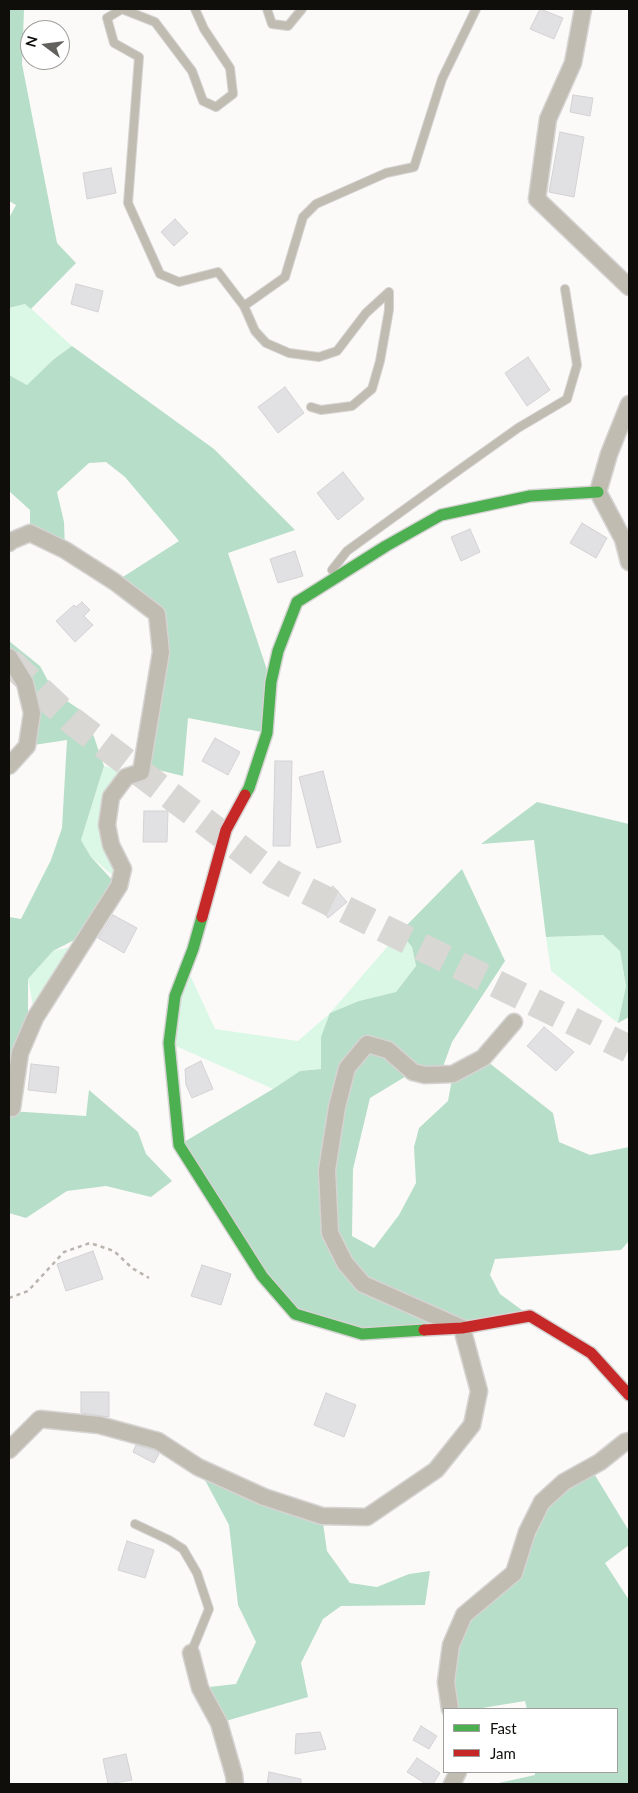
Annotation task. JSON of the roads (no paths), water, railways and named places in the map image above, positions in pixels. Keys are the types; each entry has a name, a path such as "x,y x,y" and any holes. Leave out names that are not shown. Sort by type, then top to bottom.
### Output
{"street":[{"path":"583,9 573,63 548,119 537,199 629,286"},
{"path":"629,404 609,454 598,492 623,539 629,562"},
{"path":"598,492 530,496 441,515 386,546 297,602 278,651 271,682 267,733 248,788 226,830 193,949 175,996 169,1043 179,1145 262,1276 295,1314 362,1334 462,1328 530,1316 591,1353 629,1395"},
{"path":"9,544 11,541 30,533 65,550 115,582 157,614 160,652 141,772 126,777 111,797 107,825 111,845 123,869 119,886 34,1018 20,1053 12,1108"},
{"path":"9,657 25,683 32,713 27,746 9,766"},
{"path":"462,1328 363,1284 345,1263 330,1233 327,1170 337,1107 347,1068 366,1044 388,1050 413,1072 425,1075 453,1074 483,1058 514,1022"},
{"path":"9,1450 40,1419 99,1425 158,1441 198,1467 264,1497 322,1516 367,1517 436,1470 472,1425 479,1391 462,1328"},
{"path":"450,1708 446,1682 451,1645 464,1615 514,1573 527,1532 542,1502 564,1482 600,1462 625,1442 629,1441"},
{"path":"191,1653 200,1688 219,1723 235,1784"}],"lane":[{"path":"195,9 204,29 230,68 233,94 216,107 203,101 192,71 155,22 122,9 107,18 114,43 139,58 128,203 160,274 179,282 218,272 244,306 255,331 266,343 289,354 319,357 337,351 366,313 389,292 389,310 380,361 372,388 352,406 321,410 311,407"},
{"path":"267,9 272,24 288,26 302,9"},
{"path":"244,306 285,277 304,217 316,204 386,173 414,167 442,79 476,9"},
{"path":"317,589 347,551 518,428 567,399 578,365 565,289"},
{"path":"135,1524 183,1549 198,1573 209,1609 191,1653"}],"tunnel":[{"path":"9,661 71,720 275,875 629,1049"}]}
